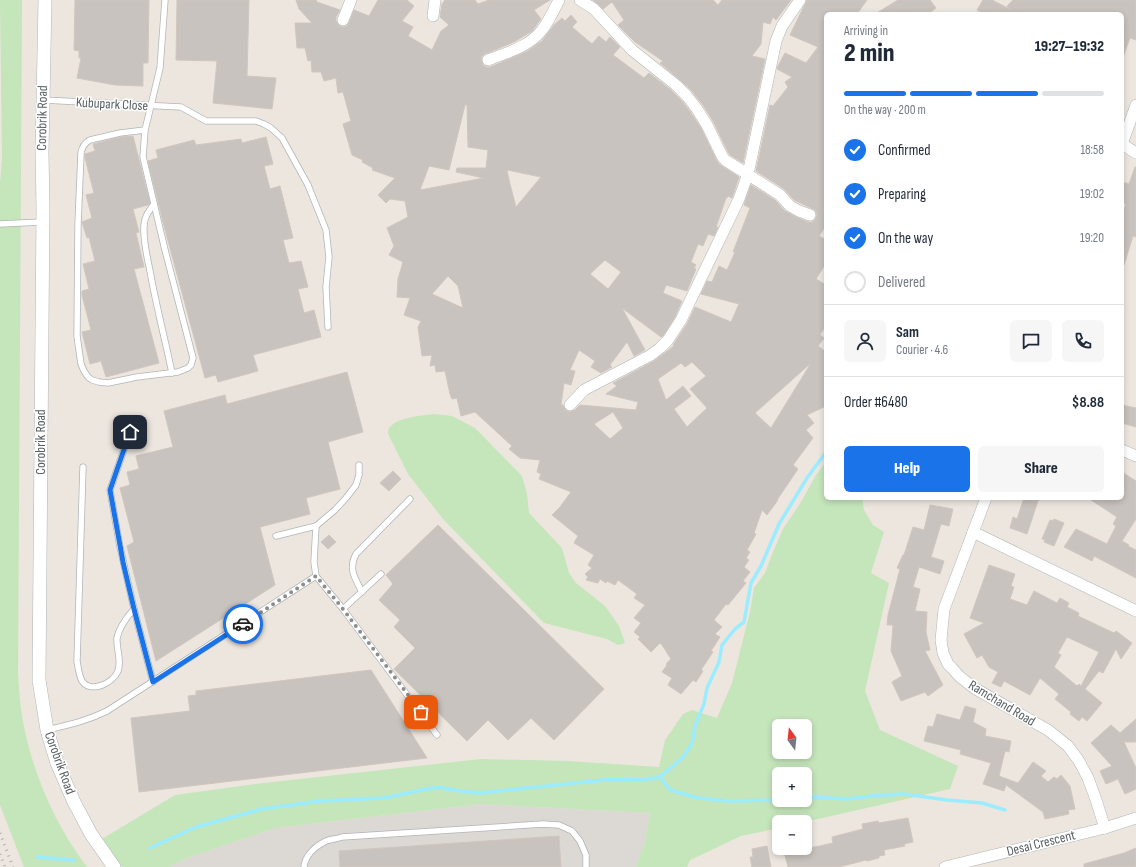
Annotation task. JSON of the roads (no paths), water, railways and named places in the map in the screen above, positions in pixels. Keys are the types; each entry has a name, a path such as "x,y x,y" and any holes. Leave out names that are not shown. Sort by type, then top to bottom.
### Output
{"street":[{"name":"Corobrik Road","path":"45,0 42,152 39,680 47,730 57,763 74,802 91,834 114,867"},
{"path":"343,20 351,0"},
{"path":"433,16 435,0"},
{"path":"488,60 528,43 542,30 559,0"},
{"path":"580,0 594,9 632,50 676,85 687,96 704,120 725,160 780,195 790,206 810,215"},
{"path":"570,405 584,390 651,355 668,340 682,320 739,199 748,174 776,41 782,26 800,0"},
{"path":"1124,138 1136,105"},
{"path":"1124,145 1136,153"},
{"path":"1124,451 1136,456"},
{"name":"Ramchand Road","path":"985,500 944,609 942,640 945,658 948,664 959,676 974,688 1048,730 1068,746 1079,761 1088,778 1105,828"},
{"path":"973,532 1136,612"},
{"name":"Desai Crescent","path":"945,867 1105,828 1136,818"}],"lane":[{"path":"145,130 120,133 92,139 85,142 82,147 79,210 77,336 81,364 88,377 99,382 184,371 188,368 193,358 143,157 145,130 160,68 165,0"},
{"name":"Kubupark Close","path":"43,100 181,107 206,121 256,121 271,128 282,138 308,184 326,230 329,257 326,288 328,327"},
{"path":"154,204 146,214 143,224 145,245 153,290 172,373"},
{"path":"0,224 42,222"},
{"path":"130,432 110,490 120,547 153,682"},
{"path":"276,536 316,526 339,506 356,485 359,475 359,464"},
{"path":"83,467 77,661 81,679 88,687 96,687 106,683 116,675 120,664 117,639 118,634 124,621 134,609"},
{"path":"362,592 355,578 352,566 356,554 410,499"},
{"path":"316,526 314,562 316,576 343,609 437,735"},
{"path":"343,609 381,574"},
{"path":"47,730 93,718 107,711 316,576"},
{"path":"304,867 304,863 308,856 315,848 327,841 342,838 543,824 559,825 572,831 580,841 586,855 586,867"}],"waterway":[{"path":"150,848 196,827 262,809 320,801 384,798 437,787 480,793 613,779 643,780 660,777 682,758 692,744 695,726 704,704 707,688 719,662 722,645 735,629 744,622 751,583 761,566 779,524 807,478 824,455"},
{"path":"660,777 670,790 698,798 729,801 772,800"},
{"path":"812,797 847,799 904,794 982,803 1005,810"},
{"path":"37,857 74,860"}],"railway":[{"path":"0,833 13,867"},
{"path":"0,854 5,867"}]}
